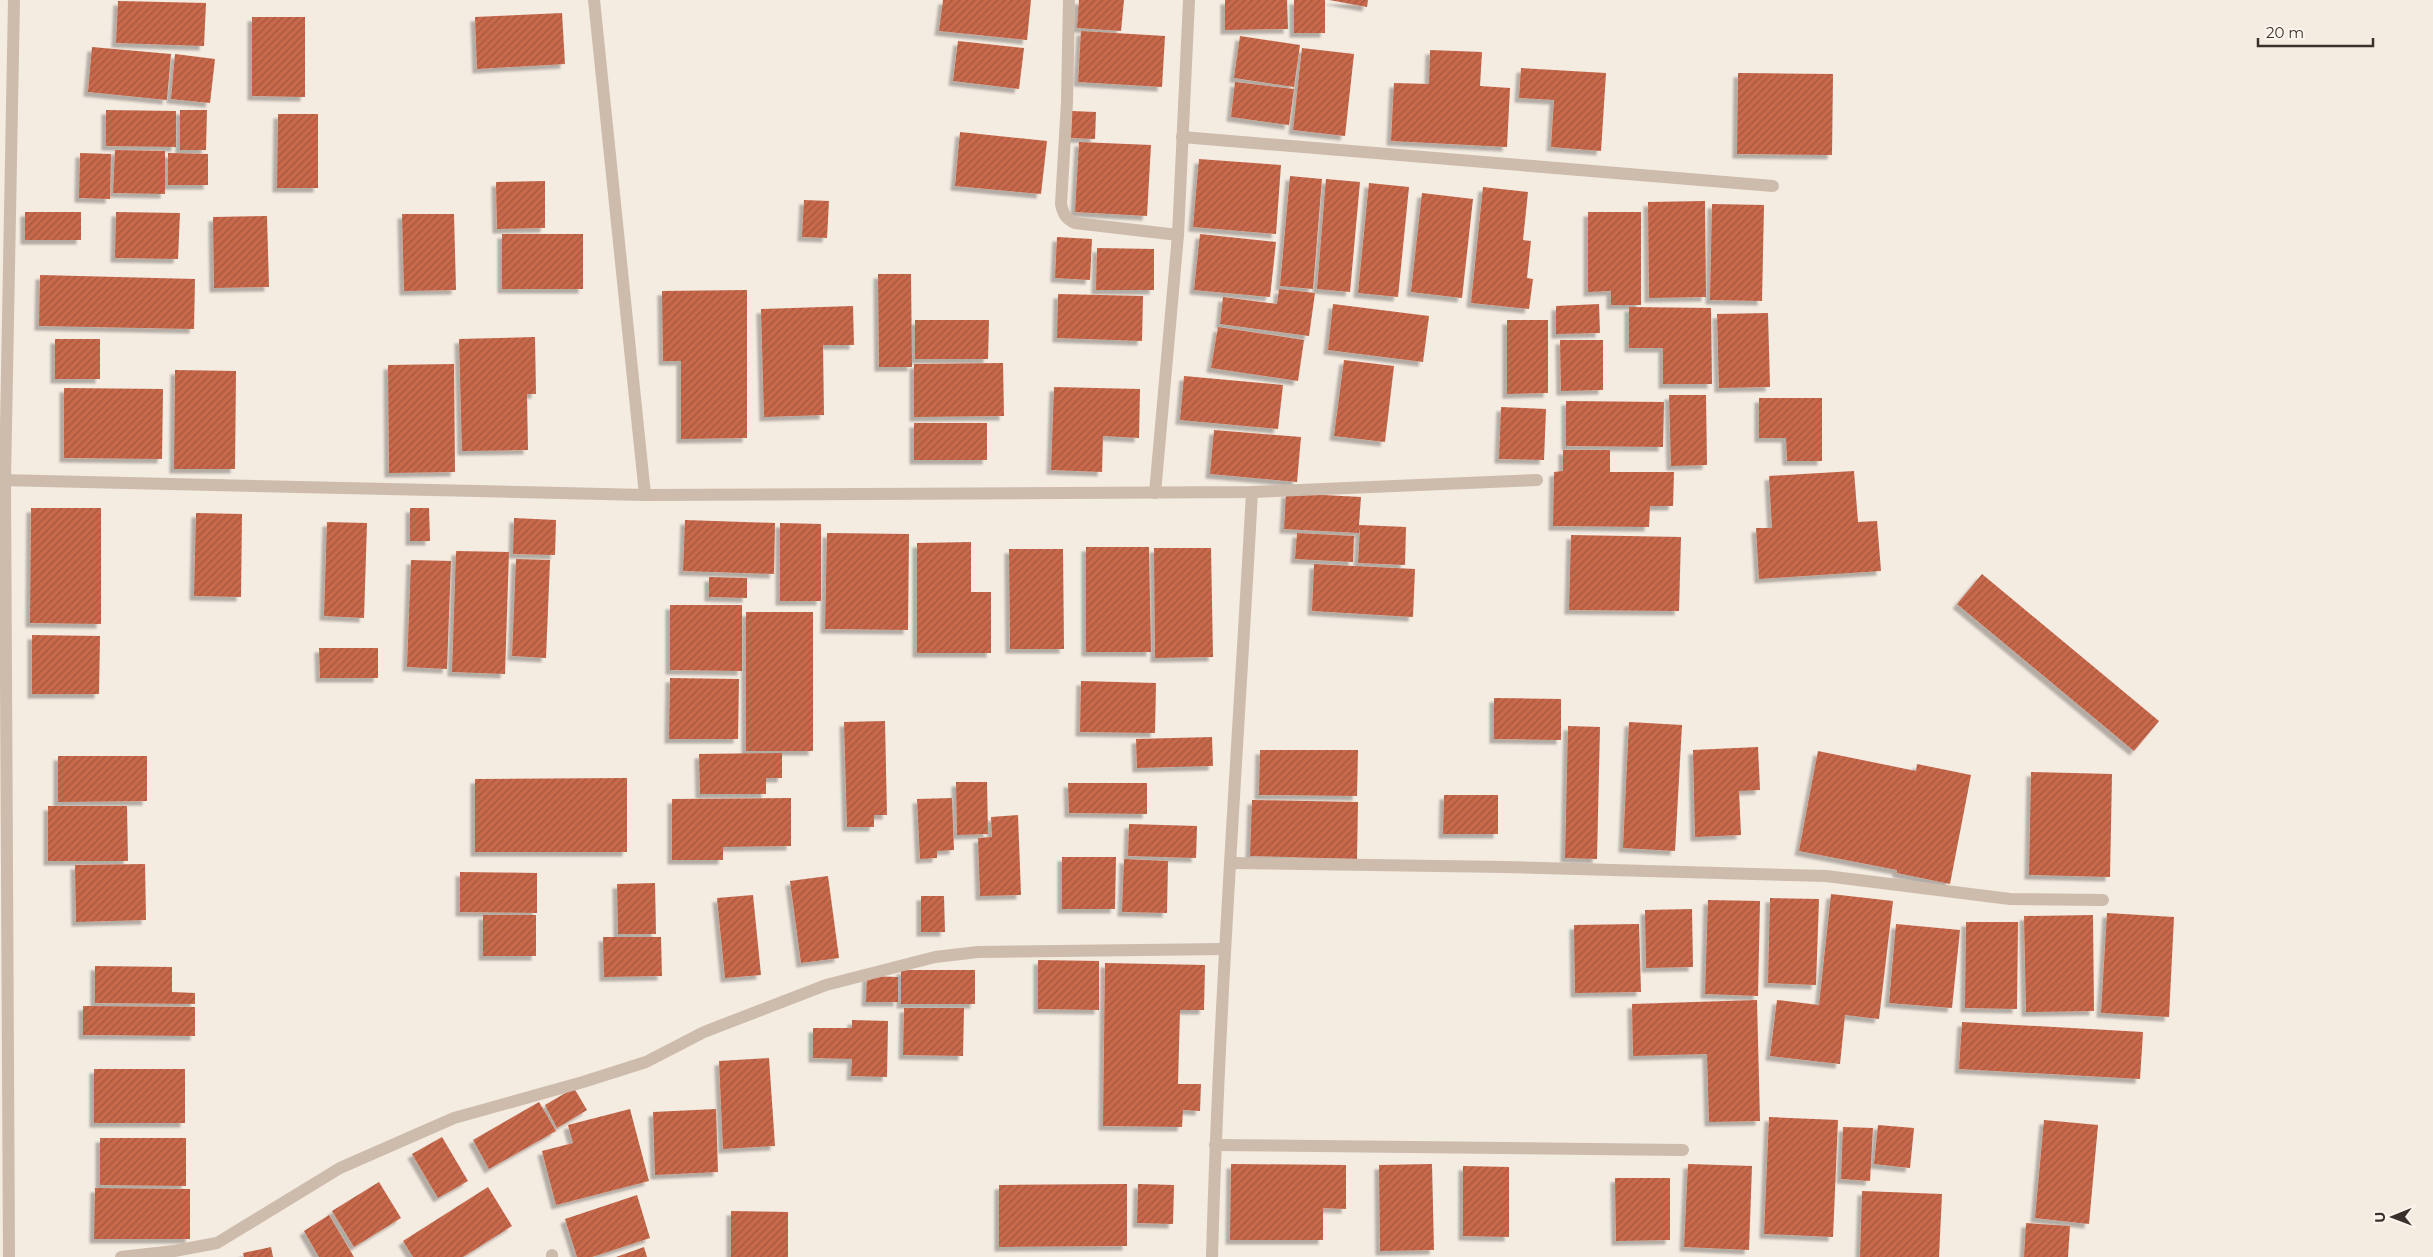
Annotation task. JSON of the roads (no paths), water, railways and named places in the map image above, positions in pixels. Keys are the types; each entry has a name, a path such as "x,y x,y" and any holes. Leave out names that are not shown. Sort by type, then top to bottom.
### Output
{"street":[{"path":"9,1257 4,1072 3,480 14,0"},
{"path":"594,0 645,495"},
{"path":"1069,0 1067,102 1061,204 1063,213 1068,220 1076,223 1178,235"},
{"path":"1155,492 1178,235 1189,0"},
{"path":"1182,137 1773,186"},
{"path":"3,480 645,495 1252,492 1537,480"},
{"path":"1212,1257 1224,949 1252,492"},
{"path":"1230,863 1506,867 1826,876 2010,899 2103,900"},
{"path":"121,1257 174,1251 217,1243 340,1168 454,1118 646,1062 704,1032 771,1004 826,985 935,957 978,952 1224,949"},
{"path":"1215,1145 1683,1150"}]}
